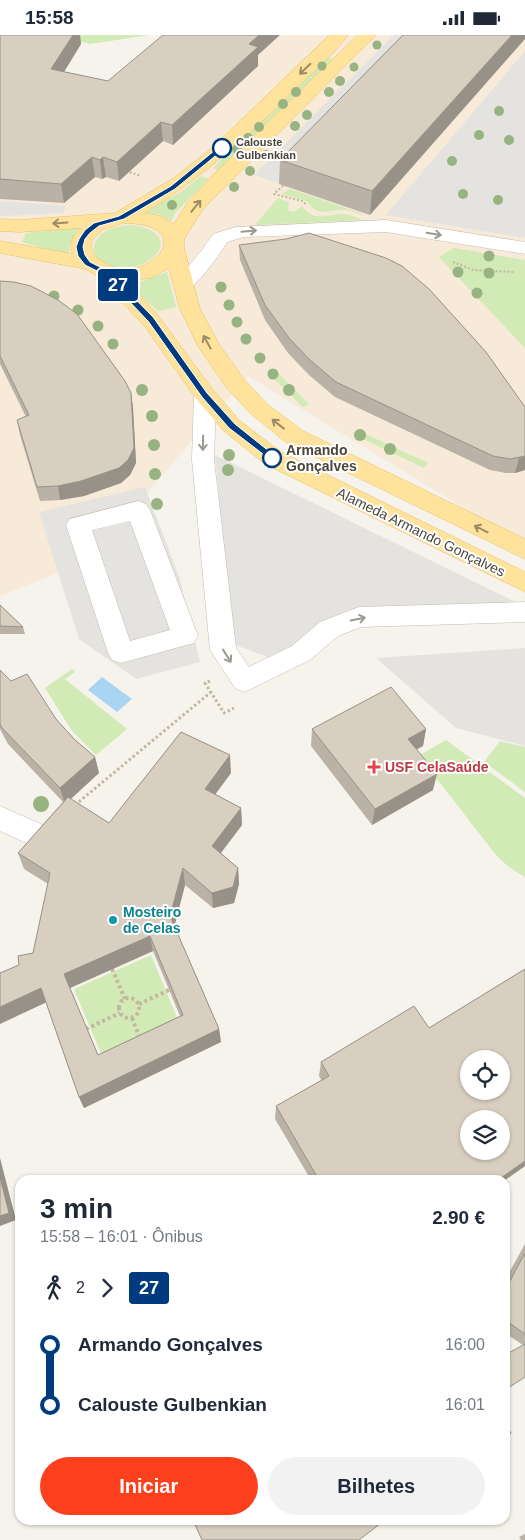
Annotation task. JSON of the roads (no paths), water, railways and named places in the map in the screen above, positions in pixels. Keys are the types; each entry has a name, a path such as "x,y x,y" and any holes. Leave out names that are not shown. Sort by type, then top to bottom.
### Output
{"main road":[{"path":"97,268 82,256 80,247 82,239 88,231 115,219 173,187 204,164 340,35"},
{"path":"0,247 97,268 135,274 149,271 161,265 169,257 195,206 368,35"},
{"path":"0,225 20,226 115,219 149,219 161,224 169,231 174,244"},
{"name":"Alameda Armando Gonçalves","path":"174,244 190,309 209,346 234,382 259,409 295,437 525,550"},
{"name":"Alameda Armando Gonçalves","path":"97,268 150,319 205,395 232,426 273,458 525,583"}],"street":[{"path":"183,284 210,254 220,238 243,231 386,226 525,248"},
{"path":"205,395 203,459 223,650 244,681 302,653 329,629 359,617 525,612"},
{"path":"185,636 138,510 78,525 121,653 185,636 220,625"},
{"path":"0,818 33,834"}],"water":[{"path":"102,677 132,699 117,712 88,690"}],"place":[{"name":"Calouste Gulbenkian","path":"222,148"},
{"name":"Armando Gonçalves","path":"272,458"},
{"name":"USF CelaSaúde","path":"374,767"},
{"name":"Mosteiro de Celas","path":"113,920"}]}
